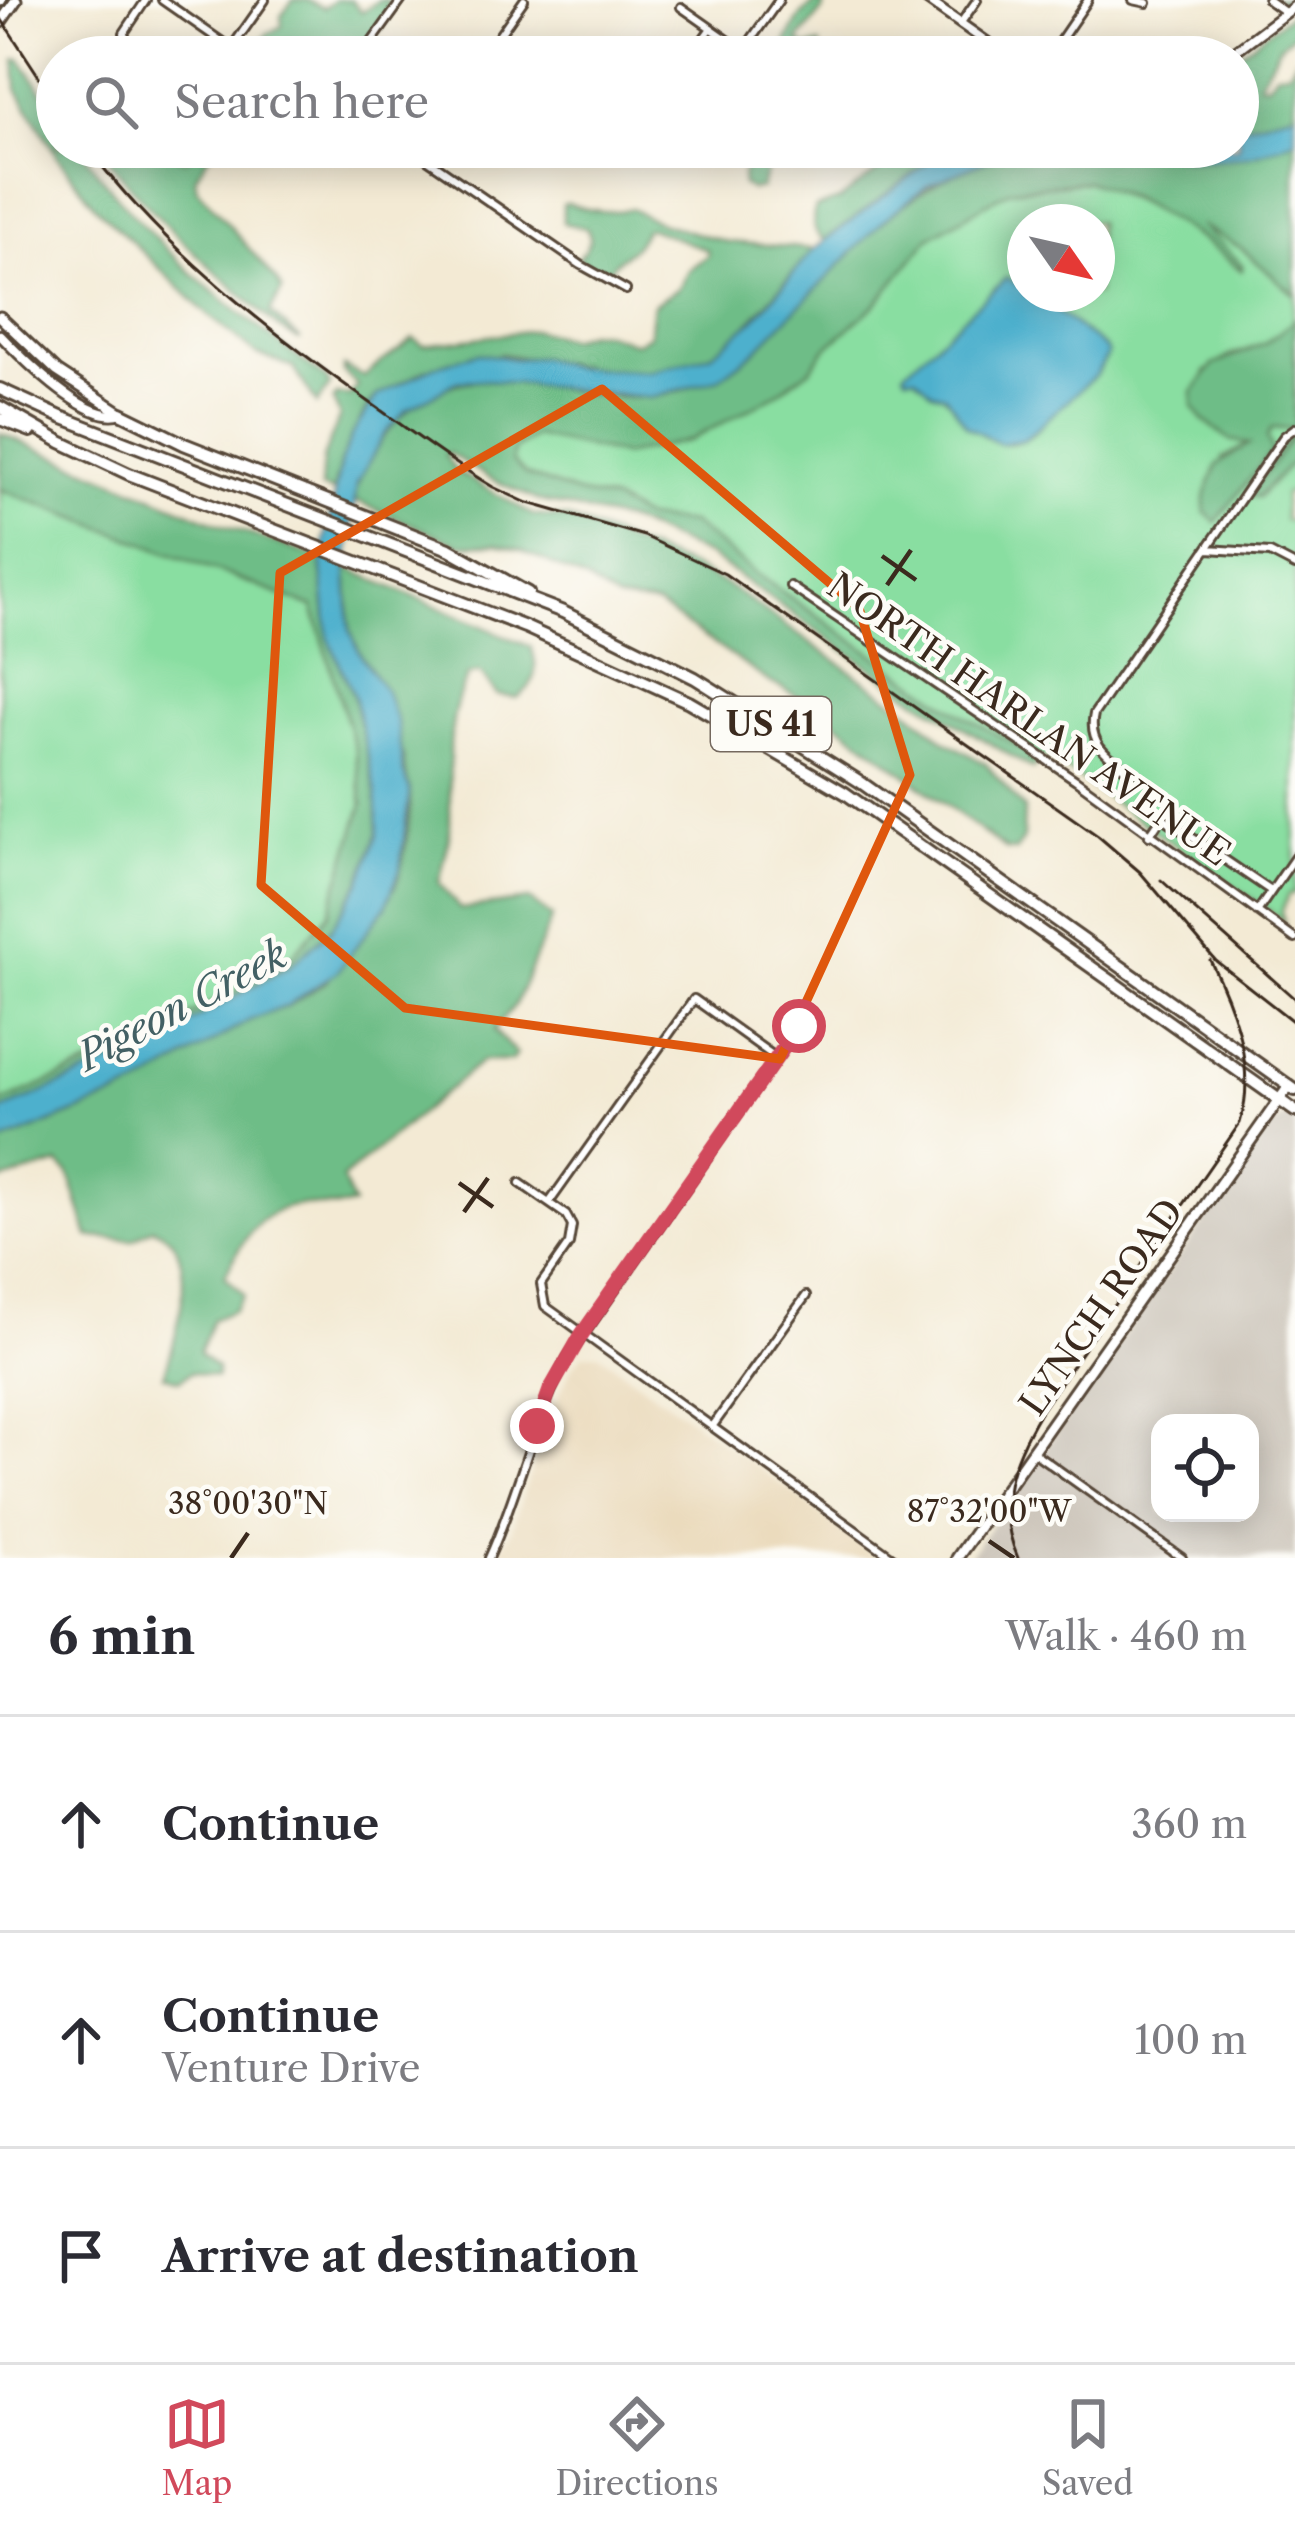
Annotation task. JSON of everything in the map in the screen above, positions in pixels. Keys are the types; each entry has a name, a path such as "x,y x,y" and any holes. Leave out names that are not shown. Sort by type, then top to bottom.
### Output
{"highway":[{"name":"US 41","path":"0,389 563,612 695,677 790,735 1292,1088"},
{"name":"US 41","path":"0,407 129,474 586,652 689,702 781,753 877,815 1295,1111"},
{"path":"121,413 184,444 449,549 563,612"},
{"path":"0,419 62,442"}],"main road":[{"path":"0,23 16,0"},
{"path":"0,317 57,371 121,413"},
{"name":"LYNCH ROAD","path":"957,1558 1279,1100 1292,1088"}],"street":[{"path":"124,36 146,0"},
{"path":"162,0 214,36"},
{"path":"240,36 265,0"},
{"path":"376,36 402,0"},
{"path":"499,36 524,0"},
{"path":"754,36 779,0"},
{"path":"927,0 979,36"},
{"path":"961,23 977,0"},
{"path":"1063,36 1088,0"},
{"path":"1133,0 1147,3"},
{"path":"1268,0 1286,13"},
{"path":"1255,36 1295,6"},
{"path":"682,7 722,36"},
{"path":"705,36 711,28"},
{"path":"446,168 581,265 626,290"},
{"path":"0,335 76,400 110,416 121,413"},
{"path":"1131,773 1101,750 1091,728 1094,714 1284,436 1295,428"},
{"path":"1208,549 1270,554 1295,566"},
{"name":"NORTH HARLAN AVENUE","path":"790,586 1076,780 1295,939"},
{"path":"1149,836 1162,817 1271,891"},
{"path":"1257,912 1295,857"},
{"path":"549,1203 694,999 776,1058"},
{"path":"489,1558 550,1390 582,1334 799,1026"},
{"path":"520,1183 568,1217 572,1233 543,1280 541,1297 548,1309 894,1558"},
{"path":"712,1427 806,1296"},
{"path":"1032,1451 1182,1558"}],"highlighted area":[{"path":"602,389 859,608 910,775 780,1059 405,1008 261,885 280,573"}],"shaded area":[{"path":"1288,1116 1295,1120 1295,1558 968,1558 1270,1127"},
{"path":"598,1353 876,1558 495,1558 511,1532 548,1420 572,1367 583,1355"}],"green space":[{"path":"293,0 324,8 335,0 351,0 362,12 379,0 388,0 389,14 374,36 266,36 282,26 281,16"},
{"path":"1275,0 1295,0 1295,32 1279,47 1259,83 1259,38 1294,7"},
{"path":"816,2 824,5 802,36 790,36 801,15"},
{"path":"20,58 36,82 36,121 17,89 15,59"},
{"path":"1295,60 1295,112 1259,121 1259,83 1268,84"},
{"path":"1295,139 1295,295 1241,248 1200,225 1243,265 1242,270 1204,240 1132,197 1087,181 1010,190 930,237 876,304 825,349 810,369 773,396 690,440 624,455 535,436 514,450 512,461 526,475 614,501 643,518 691,523 756,574 959,713 1032,754 1038,761 1033,769 914,698 709,556 631,522 537,500 445,455 456,471 533,515 567,518 728,586 944,740 986,764 1024,809 1023,838 1016,851 1006,850 817,707 768,681 657,605 616,600 521,550 496,544 460,545 353,500 370,458 397,421 429,395 462,383 497,380 645,397 721,375 758,346 889,216 965,168 1259,168 1259,151"},
{"path":"66,168 95,168 132,214 192,273 326,378 330,385 317,404 293,367 256,354 208,315 95,206"},
{"path":"116,168 201,168 195,178 197,188 277,281 282,290 270,313 301,340 274,324"},
{"path":"745,168 767,168 761,188 751,190 743,185"},
{"path":"882,168 921,168 825,240 813,222 815,208 839,200"},
{"path":"1087,181 1168,219 1241,270 1243,265 1193,221 1198,223 1241,248 1295,295 1292,325 1206,371 1202,419 1230,440 1249,444 1223,458 1246,482 1272,451 1267,437 1271,428 1295,430 1250,495 1259,497 1295,459 1295,489 1284,494 1284,520 1295,522 1295,893 1289,894 1281,912 1284,921 1047,756 1038,761 959,713 691,524 643,518 614,501 526,475 512,461 514,450 535,436 624,455 690,440 773,396 810,369 825,349 876,304 919,247 942,227 1010,190","holes":["1007,204 1115,204 1115,312 1058,312 1105,348 1088,380 1032,435 1014,443 991,440 980,433 942,393 915,376 1007,295"]},
{"path":"563,204 600,211 631,209 663,224 728,242 814,249 740,334 710,355 684,365 616,371 501,354 425,370 377,396 341,461 333,492 321,488 323,458 340,416 333,401 337,395 350,396 358,386 344,367 364,377 413,338 424,345 534,330 569,339 603,332 636,343 649,335 653,305 679,288 688,270 708,255 707,250 650,228 609,271 594,269 578,259 589,232 563,223"},
{"path":"1295,320 1295,459 1258,497 1249,495 1294,434 1294,429 1272,428 1267,437 1272,451 1216,522 1205,512 1205,497 1217,465 1249,444 1230,440 1202,419 1193,406 1193,392 1213,365 1264,344"},
{"path":"0,433 219,524 321,558 328,637 354,697 376,792 378,834 360,882 331,929 291,965 144,1049 0,1111 0,1103 126,1050 286,963 329,913 363,804 355,749 313,607 0,489"},
{"path":"0,489 313,607 355,749 363,804 329,914 286,963 125,1050 0,1103"},
{"path":"347,568 531,647 534,676 517,698 497,695 480,673 468,675 460,693 450,749 449,833 439,883 460,909 529,900 552,917 515,1005 494,1030 516,1054 511,1061 482,1061 342,1179 353,1205 290,1207 255,1227 225,1276 244,1295 234,1310 212,1320 199,1353 216,1368 216,1377 191,1372 180,1380 164,1375 182,1293 178,1252 168,1237 152,1228 133,1240 89,1237 69,1174 59,1164 0,1181 0,1143 137,1088 250,1020 288,1006 326,982 394,888 407,838 409,787 403,757 350,630"}],"water":[{"path":"1295,112 1295,139 1259,153 1259,121"},
{"path":"921,168 968,168 928,185 885,219 754,352 718,379 651,398 458,381 406,411 384,435 357,484 347,568 350,630 397,721 410,790 400,870 386,906 337,972 287,1006 250,1020 137,1088 0,1143 0,1111 144,1049 291,965 331,929 360,882 378,834 376,792 354,697 328,637 321,558 341,461 377,396 435,366 477,353 540,357 572,367 650,371 710,355 754,320 814,249"},
{"path":"1006,278 1007,312 1058,312 1108,354 1096,375 1024,440 1000,444 967,426 945,395 932,392 904,372"}],"railway":[{"path":"0,17 36,72"},
{"path":"104,168 150,221 220,287 447,457 525,502 644,536 725,574 1098,836 1140,872 1216,961 1295,1023"},
{"path":"1161,880 1295,999"},
{"path":"1018,1558 1007,1500 1014,1465 1030,1430 1240,1123 1245,1103 1244,1061 1235,1019 1210,960"}],"route":[{"path":"537,1426 550,1390 582,1334 799,1026"}],"water label":[{"name":"Pigeon Creek","path":"182,1005"}]}
